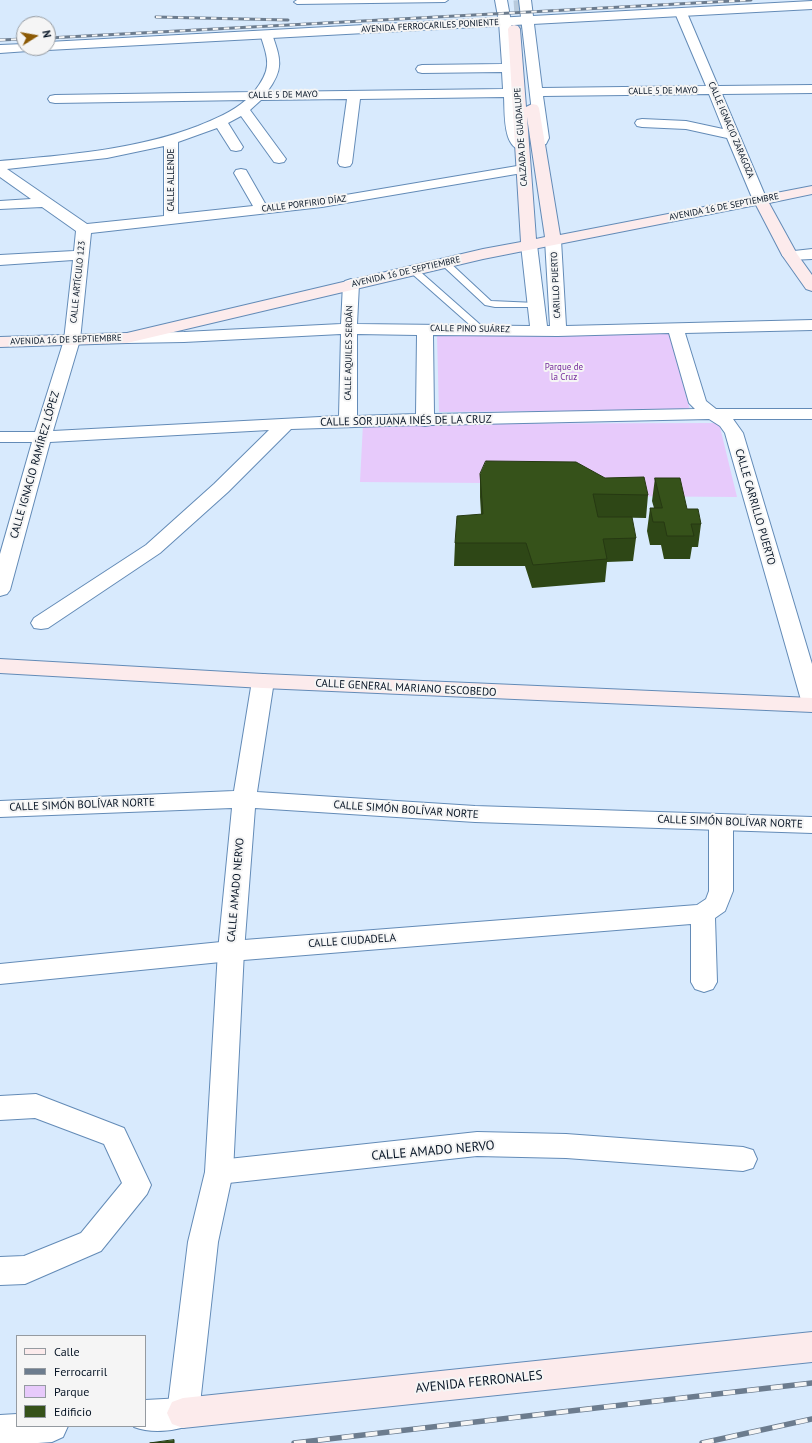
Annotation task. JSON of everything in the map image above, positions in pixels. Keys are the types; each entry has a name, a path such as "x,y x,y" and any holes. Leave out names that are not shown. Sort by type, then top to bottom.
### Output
{"main road":[{"name":"CALZADA DE GUADALUPE","path":"517,26 553,240"},
{"name":"CALZADA DE GUADALUPE","path":"517,26 522,146 529,245"},
{"name":"AVENIDA 16 DE SEPTIEMBRE","path":"0,342 127,338 445,263 553,240 812,190"},
{"name":"CALLE IGNACIO ZARAGOZA","path":"760,200 790,255 812,286"},
{"name":"CALLE GENERAL MARIANO ESCOBEDO","path":"0,666 263,681 812,705"},
{"name":"AVENIDA FERRONALES","path":"183,1413 812,1347"}],"street":[{"path":"501,0 517,26 538,92 542,138 538,144"},
{"path":"522,146 513,136 509,68 517,26 525,0"},
{"name":"AVENIDA FERROCARILES PONIENTE","path":"56,46 266,34 517,26 681,13 812,5"},
{"name":"CALLE IGNACIO ZARAGOZA","path":"681,13 760,200"},
{"path":"0,165 75,159 171,140 220,122 243,110 259,95 273,74 273,56 266,34"},
{"path":"0,49 16,48"},
{"path":"422,69 509,68"},
{"name":"CALLE 5 DE MAYO","path":"538,92 812,89"},
{"name":"CALLE 5 DE MAYO","path":"55,99 259,95 511,93"},
{"path":"345,163 354,94"},
{"path":"243,110 279,159"},
{"path":"220,122 236,147"},
{"path":"642,123 686,125 733,135"},
{"name":"CALLE ALLENDE","path":"171,140 171,220"},
{"name":"CALLE PORFIRIO DÍAZ","path":"84,230 322,203 524,169"},
{"name":"CALLE ARTÍCULO 123","path":"0,170 84,230 72,340"},
{"path":"241,173 262,210"},
{"path":"0,205 45,202"},
{"name":"CARILLO PUERTO","path":"553,240 558,331"},
{"name":"CARILLO PUERTO","path":"529,245 539,330"},
{"path":"790,255 812,254"},
{"path":"0,260 81,255"},
{"name":"CALLE AQUILES SERDÁN","path":"348,421 348,329 351,284"},
{"name":"CALLE PINO SUÁREZ","path":"127,338 184,337 348,329 558,331 812,325"},
{"path":"425,329 425,421"},
{"name":"CALLE CARRILLO PUERTO","path":"676,329 698,403 712,414 726,422 734,433 812,700"},
{"name":"CALLE IGNACIO RAMÍREZ LÓPEZ","path":"0,590 42,437 72,340"},
{"name":"CALLE SOR JUANA INÉS DE LA CRUZ","path":"0,437 42,437 348,421 425,421 712,414 812,414"},
{"path":"42,623 153,549 221,488 285,425"},
{"name":"CALLE AMADO NERVO","path":"183,1413 203,1242 219,1172 231,951 244,799 263,681"},
{"name":"CALLE SIMÓN BOLÍVAR NORTE","path":"0,809 244,799 474,814 812,825"},
{"path":"704,982 704,914 716,904 721,891 720,822"},
{"name":"CALLE CIUDADELA","path":"0,974 231,951 704,914"},
{"path":"0,1108 36,1106 114,1136 137,1185 91,1242 25,1270 0,1271"},
{"name":"CALLE AMADO NERVO","path":"219,1172 477,1144 566,1146 743,1159"},
{"name":"AVENIDA FERRONALES","path":"146,1416 183,1413"},
{"path":"0,1431 42,1427"}],"lane":[{"path":"296,2 445,0"},
{"path":"445,263 488,303 495,305 536,305"},
{"path":"413,270 481,330"}],"green space":[{"name":"Parque de la Cruz","path":"669,333 690,410 439,412 437,336"},
{"path":"719,423 737,497 600,496 485,483 360,482 363,424"}],"building":[{"path":"486,461 576,462 605,478 644,477 648,495 593,494 598,517 632,517 636,538 603,539 607,559 533,565 526,543 455,543 457,516 483,514 480,474"},
{"path":"655,478 680,478 687,509 698,509 701,524 691,524 694,536 667,536 664,522 653,522 650,508 662,508"},
{"path":"174,1440 174,1443 150,1443"}],"tunnel":[{"path":"520,0 522,29"}],"railway":[{"path":"56,38 751,0"},
{"path":"156,17 288,20"},
{"path":"0,40 16,39"},
{"path":"294,1443 812,1383"},
{"path":"702,1443 812,1419"}]}
